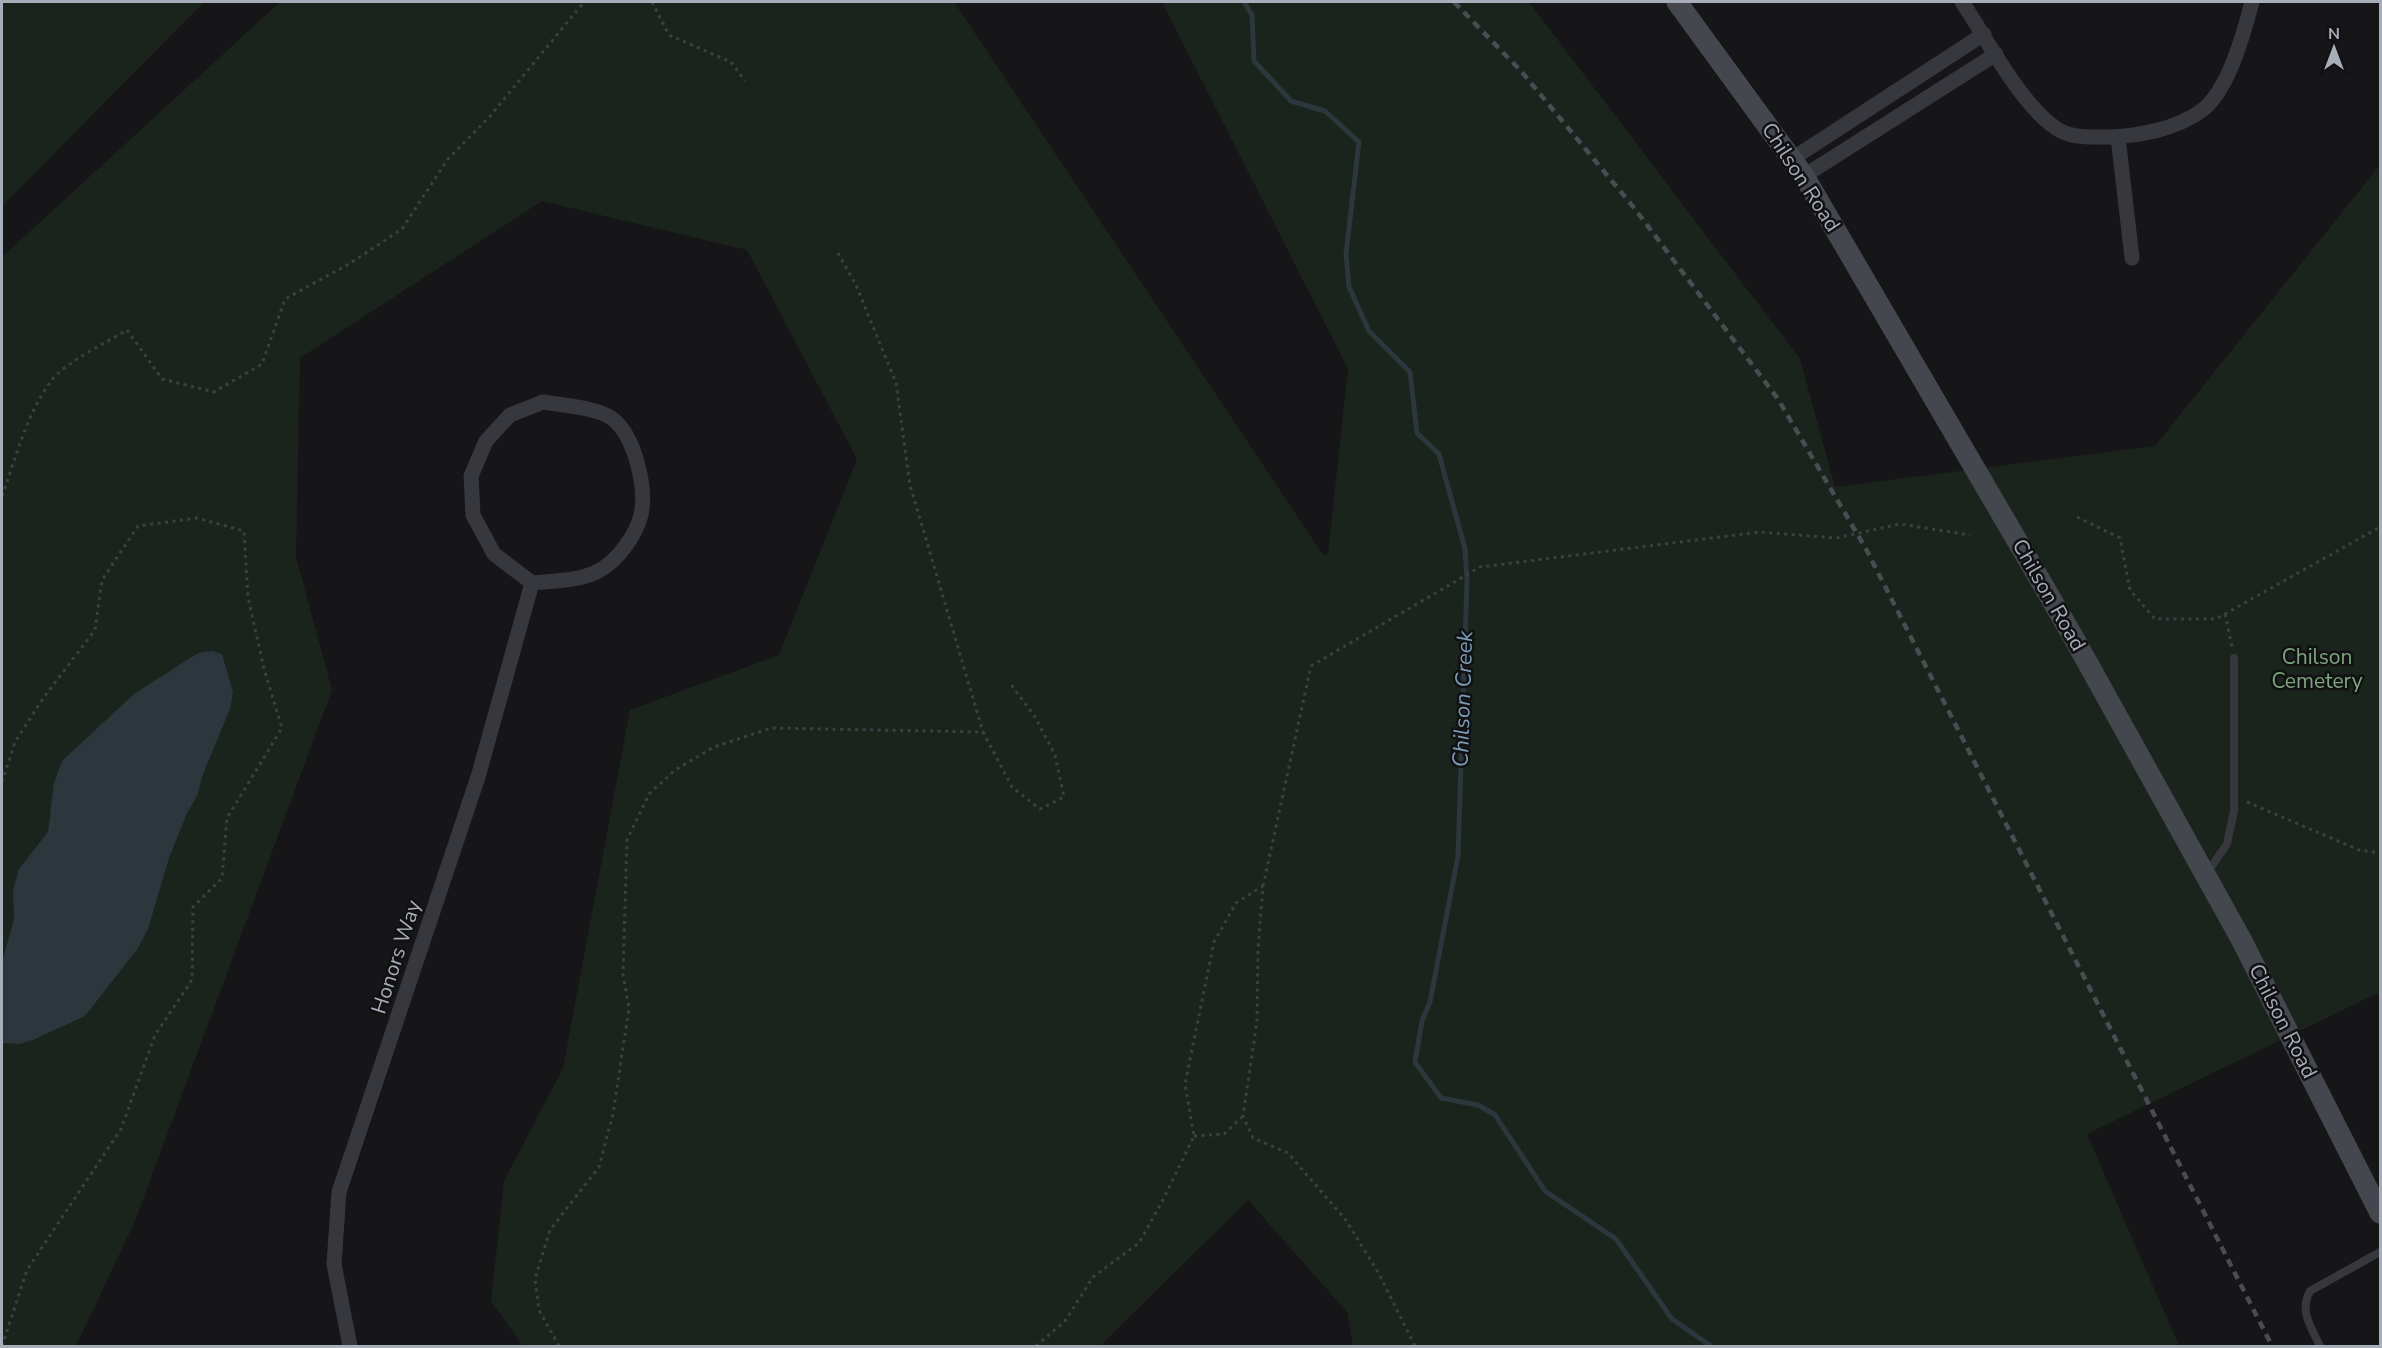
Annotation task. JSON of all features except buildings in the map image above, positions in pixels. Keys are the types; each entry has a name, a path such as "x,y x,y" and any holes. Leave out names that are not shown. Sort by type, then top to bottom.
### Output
{"main road":[{"name":"Chilson Road","path":"1677,2 1798,167 2071,633 2206,875 2378,1204"}],"street":[{"path":"1962,2 2036,112 2055,128 2078,137 2118,136 2162,130 2202,111 2216,93 2241,48 2252,2"},
{"path":"1798,167 1984,34"},
{"path":"1798,167 1996,54"},
{"path":"2118,136 2132,258"},
{"path":"543,402 578,407 614,419 633,446 641,480 641,515 623,549 600,571 568,579 532,583 494,554 473,515 471,476 486,441 510,416 543,402"},
{"name":"Honors Way","path":"350,1347 333,1264 339,1192 478,777 532,583"}],"lane":[{"path":"2206,875 2226,844 2234,811 2234,658"},
{"path":"2320,1347 2304,1313 2305,1300 2310,1291 2380,1252"}],"path":[{"path":"652,2 669,35 731,62 745,81"},
{"path":"2,496 23,433 51,380 84,355 127,330 162,379 214,393 262,364 285,299 349,264 402,229 448,159 491,115 584,3"},
{"path":"838,254 856,285 896,384 910,485 983,732 1012,787 1040,809 1064,797 1055,755 1035,717 1010,683"},
{"path":"2077,517 2120,538 2130,590 2155,619 2216,619 2380,527"},
{"path":"2,782 15,742 44,697 95,630 102,580 138,526 197,518 244,531 248,597 264,669 282,728 227,818 222,878 193,907 192,980 155,1035 122,1129 27,1270 2,1347"},
{"path":"1415,1347 1378,1272 1345,1219 1288,1153 1253,1138 1243,1116 1257,1021 1258,948 1263,886 1311,666 1480,567 1760,532 1836,538 1900,524 1970,535"},
{"path":"2225,614 2234,658"},
{"path":"559,1347 539,1310 535,1279 550,1230 599,1167 613,1114 630,1008 623,974 627,840 649,794 675,770 714,747 771,728 983,732"},
{"path":"2234,796 2359,850 2380,853"},
{"path":"1036,1347 1065,1321 1093,1277 1139,1243 1194,1136 1185,1084 1214,942 1236,903 1263,886"},
{"path":"1194,1136 1224,1134 1243,1116"}],"green space":[{"path":"2,2 204,2 2,206"},
{"name":"Chilson Cemetery","path":"280,2 954,2 1323,555 1328,554 1348,369 1162,2 1529,2 1800,359 1835,487 2155,446 2380,165 2380,992 2087,1134 2179,1346 1353,1346 1347,1312 1248,1200 1100,1346 523,1346 491,1301 504,1181 563,1068 630,710 779,655 857,459 747,250 542,201 300,358 296,557 332,690 135,1221 76,1346 2,1346 2,257"}],"shaded area":[{"path":"212,651 222,654 233,692 230,709 203,774 197,796 187,813 169,858 148,929 138,948 85,1016 33,1040 20,1044 2,1043 2,962 14,919 13,891 19,869 48,832 54,783 62,761 134,694 198,653"}],"waterway":[{"name":"Chilson Creek","path":"1244,2 1252,15 1254,61 1291,101 1325,111 1359,142 1346,254 1349,287 1369,331 1410,372 1417,433 1439,454 1465,549 1467,580 1458,856 1430,1002 1422,1021 1415,1062 1441,1098 1478,1105 1495,1115 1545,1191 1616,1239 1672,1319 1711,1346"}],"railway":[{"path":"1454,2 1521,71 1635,209 1778,399 1866,549 2272,1346"}]}
